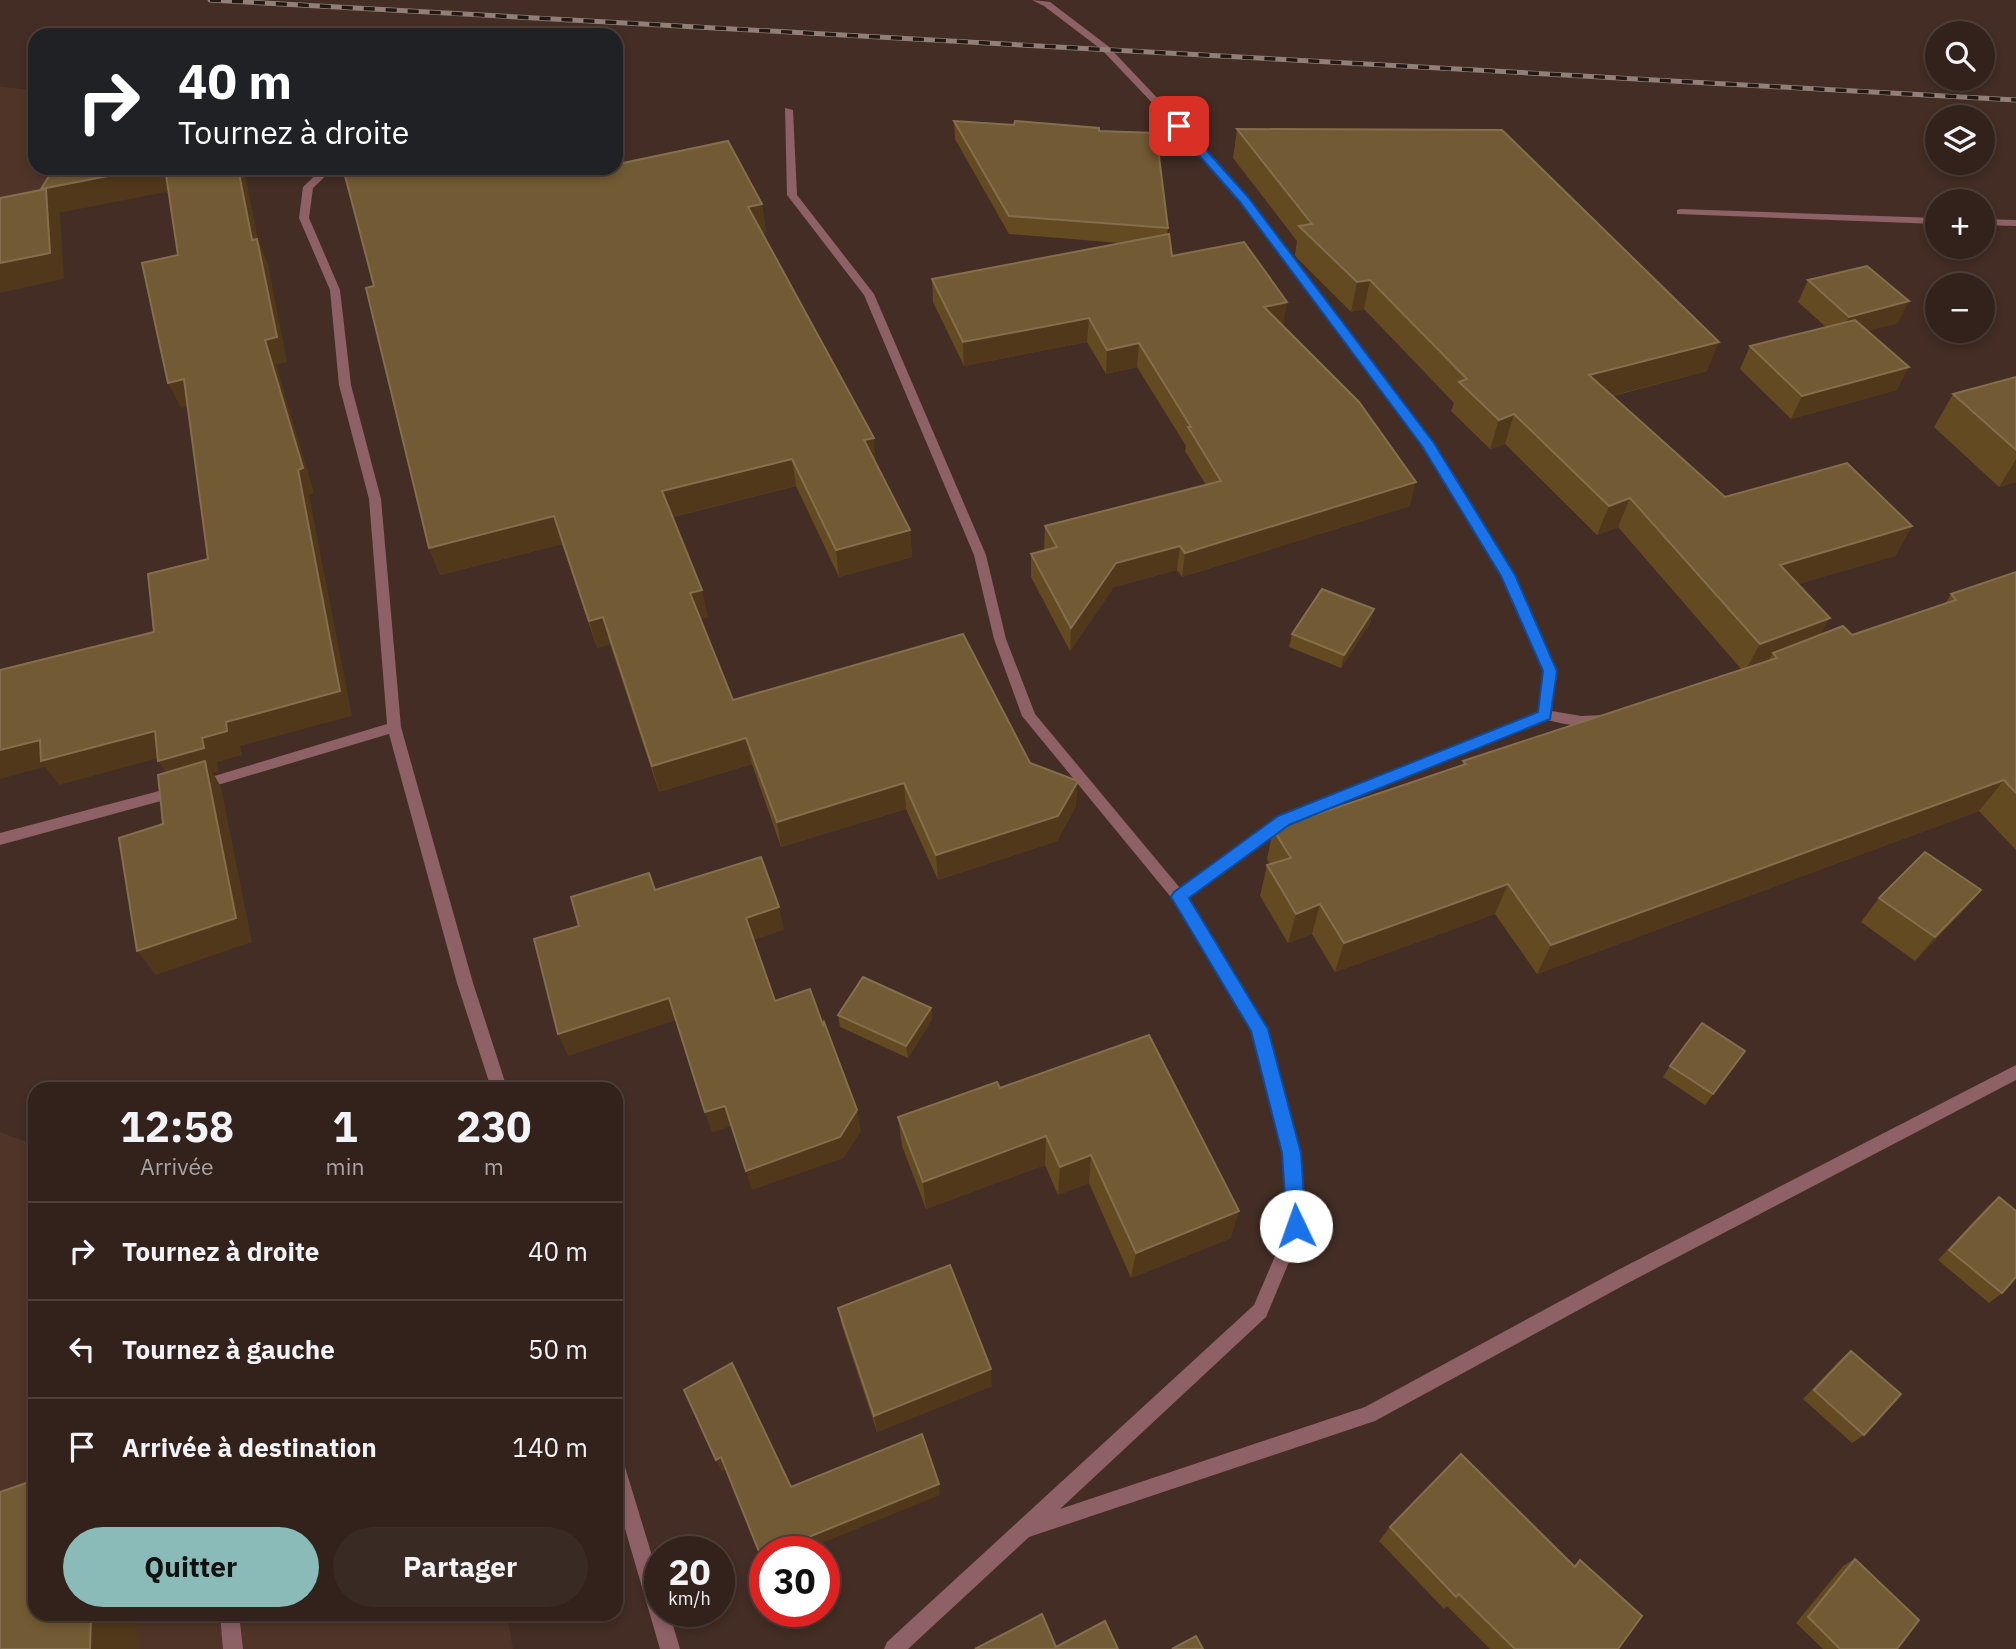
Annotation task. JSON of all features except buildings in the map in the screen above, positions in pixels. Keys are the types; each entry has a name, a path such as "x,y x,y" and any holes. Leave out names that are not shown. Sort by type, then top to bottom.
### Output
{"street":[{"path":"1036,0 1047,4 1105,48 1236,191 1427,443 1508,575 1550,671 1545,715"},
{"path":"788,110 792,195 869,295 980,555 1000,639 1029,716 1179,897 1259,1029 1292,1153 1296,1226 1260,1311 894,1649"},
{"path":"321,175 308,187 304,218 335,290 345,385 376,499 394,727 465,983 497,1082"},
{"path":"1681,212 1925,221"},
{"path":"1995,222 2016,223"},
{"path":"1179,897 1283,821 1545,715 1581,721 1622,719"},
{"path":"0,839 187,789 394,727"},
{"path":"1022,1530 1368,1415 1622,1277 2016,1072"},
{"path":"623,1491 670,1649"},
{"path":"231,1621 233,1649"}],"shaded area":[{"path":"0,87 28,89 28,175 53,175 41,202 0,211"},
{"path":"0,1132 28,1142 28,1621 508,1621 513,1649 0,1649"}],"railway":[{"path":"210,0 2016,100"}],"route":[{"path":"1179,126 1244,200 1427,443 1508,575 1550,671 1545,715 1283,821 1179,897 1259,1029 1292,1153 1296,1226"}]}
